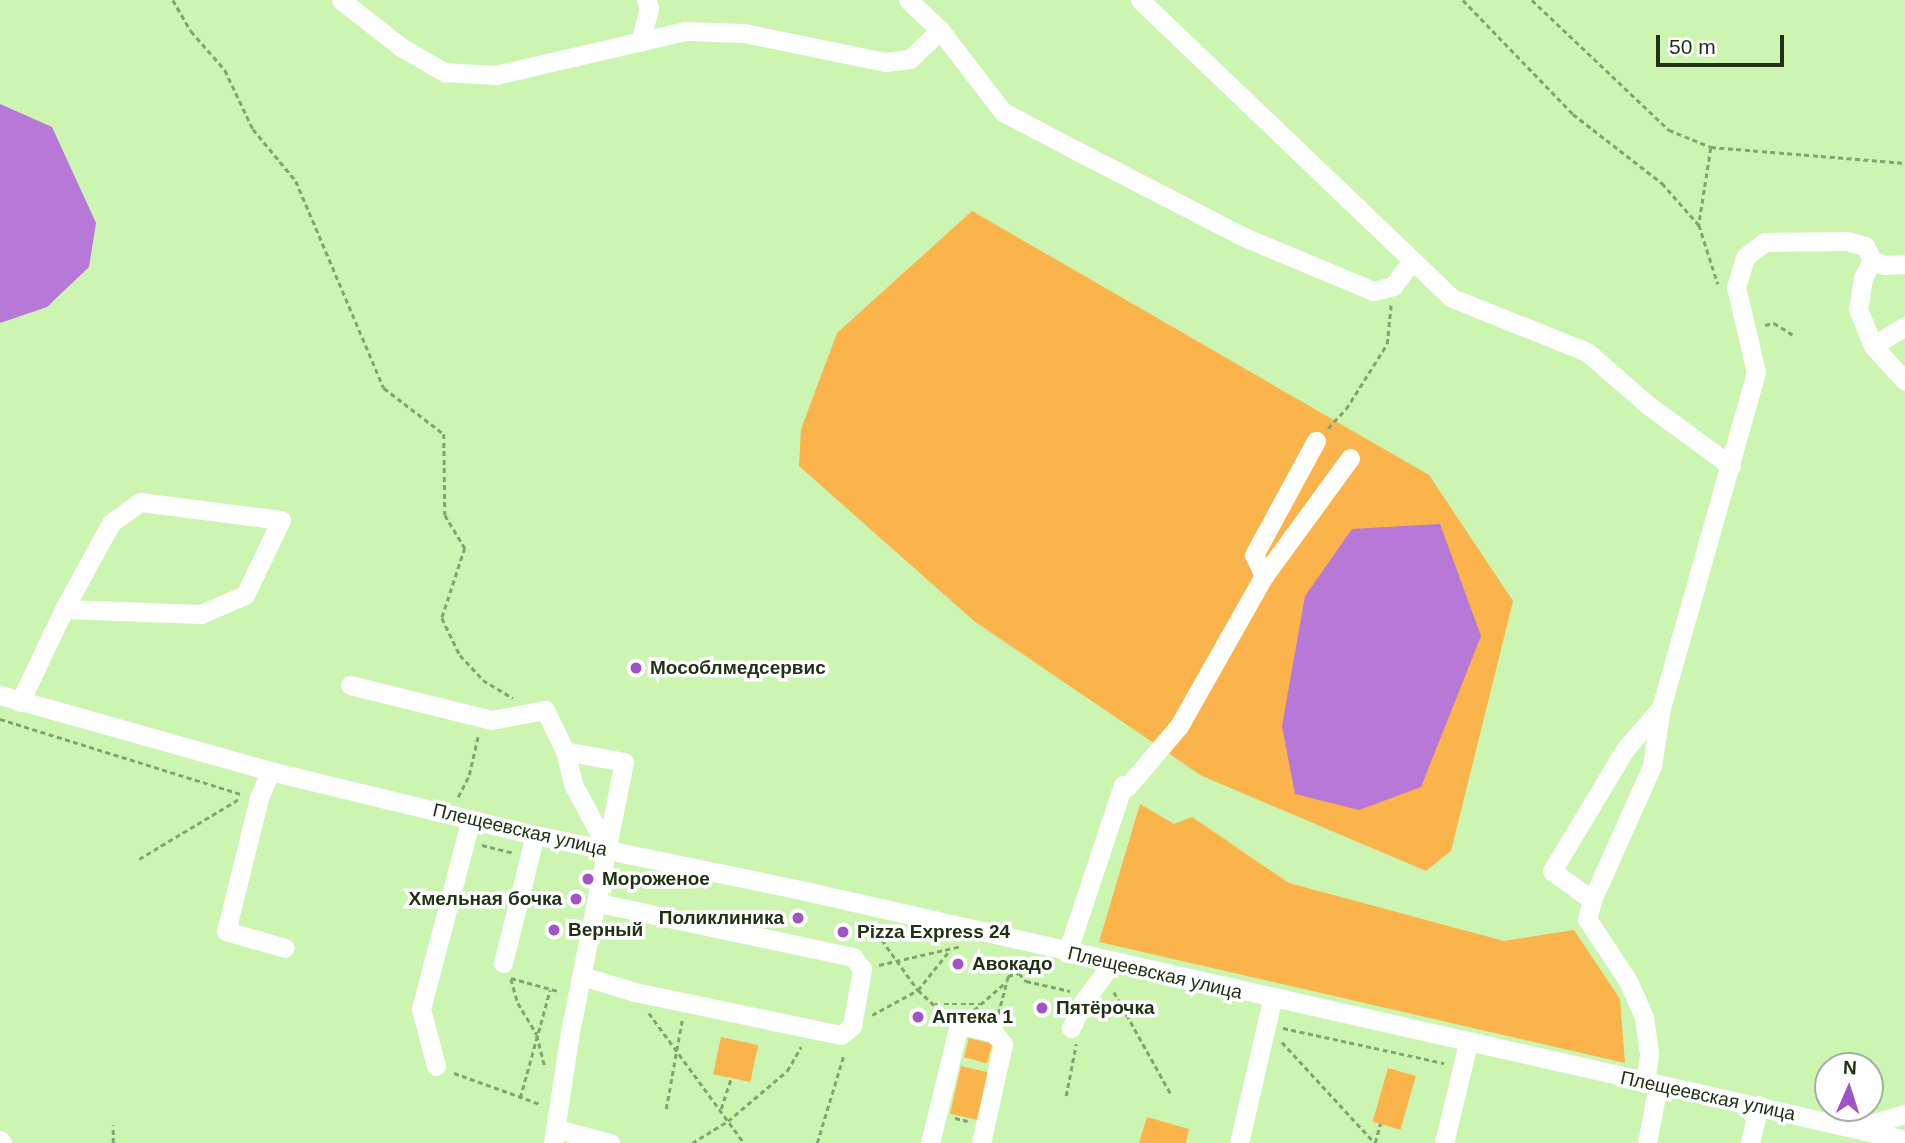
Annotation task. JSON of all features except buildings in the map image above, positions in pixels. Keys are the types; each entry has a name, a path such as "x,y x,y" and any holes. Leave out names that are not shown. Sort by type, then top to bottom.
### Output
{"street":[{"path":"341,0 401,47 444,72 496,75 685,31 744,33 885,62 910,59 940,30"},
{"path":"640,42 649,8 646,0"},
{"path":"908,0 940,30 1003,112 1244,237 1373,291 1393,286 1411,262"},
{"path":"1140,0 1411,262 1452,298 1587,352 1648,405 1731,466"},
{"path":"1647,1143 1652,1084 1644,1017 1628,981 1587,919 1592,900 1652,765 1661,708 1756,372 1743,330 1736,287 1745,257 1765,242 1847,241 1865,246 1872,260 1884,265 1905,264"},
{"path":"1872,260 1863,278 1858,309 1873,346 1905,381"},
{"path":"1873,346 1905,326"},
{"path":"1264,576 1254,555 1316,441"},
{"path":"1067,953 1125,786 1179,726 1264,576 1350,458"},
{"path":"20,702 64,609 111,523 139,502 281,520 245,595 201,614 64,609"},
{"path":"350,685 482,718 545,710 565,751 573,784 609,851"},
{"name":"Плещеевская улица","path":"0,695 533,843 609,851 1067,953 1105,968 1468,1042 1652,1084 1759,1105 1905,1140"},
{"path":"1592,900 1552,871 1626,748 1661,708"},
{"path":"565,751 624,762 609,851 582,976 555,1136 610,1143"},
{"path":"270,771 226,932 285,948"},
{"path":"436,1066 421,1009 469,826"},
{"path":"503,963 533,843"},
{"path":"582,976 635,992 841,1035 852,1026 862,969 853,957 598,903"},
{"path":"1071,1028 1083,1002 1105,968"},
{"path":"1239,1143 1272,1000"},
{"path":"930,1143 958,1026 993,1032 1003,1044 983,1134"},
{"path":"1444,1143 1468,1042"},
{"path":"1750,1143 1759,1105"},
{"path":"1855,1129 1905,1114"}],"path":[{"path":"173,0 191,31 225,70 253,130 296,181 384,388 444,434 445,515 465,548 442,618 460,655 483,680 524,704 545,710"},
{"path":"1462,0 1573,114 1662,183 1699,225 1720,287"},
{"path":"1531,0 1669,130 1711,147 1905,163"},
{"path":"1699,225 1711,147"},
{"path":"1316,441 1346,409 1387,344 1393,286"},
{"path":"1743,330 1774,323 1793,335"},
{"path":"458,796 469,775 482,718"},
{"path":"0,719 251,797 218,809 139,859"},
{"path":"469,826 473,843 522,856 533,843"},
{"path":"872,926 918,990 958,1026 1006,982"},
{"path":"897,960 949,951 963,945"},
{"path":"817,1143 852,1026 918,990 949,951"},
{"path":"1018,973 1023,954"},
{"path":"1105,968 1171,1094"},
{"path":"993,1032 1008,976 1018,973"},
{"path":"1018,973 1026,981 1074,992 1083,1002"},
{"path":"545,1072 537,1035 518,1003 511,978 568,993"},
{"path":"520,1098 550,990"},
{"path":"635,992 744,1143"},
{"path":"666,1109 685,1003"},
{"path":"934,1004 981,1004"},
{"path":"1266,1024 1457,1066"},
{"path":"1266,1024 1375,1143"},
{"path":"1066,1096 1077,1040 1071,1028"},
{"path":"692,1143 728,1121 787,1071 811,1029"},
{"path":"436,1066 550,1108"},
{"path":"721,1109 731,1078"},
{"path":"937,1114 983,1134"},
{"path":"1375,1143 1380,1124"},
{"path":"113,1125 113,1143"}],"shaded area":[{"path":"0,104 52,127 96,223 89,267 47,307 0,323"},
{"path":"972,211 1429,475 1513,601 1451,851 1426,871 1202,776 974,621 799,466 801,429 837,333"},
{"path":"1440,524 1481,636 1421,787 1359,810 1295,794 1282,726 1305,596 1352,529"},
{"path":"1140,804 1174,824 1192,817 1289,883 1504,941 1574,930 1620,999 1625,1063 1099,942"},
{"path":"721,1037 758,1045 750,1082 713,1074"},
{"path":"969,1038 992,1044 987,1064 964,1057"},
{"path":"961,1066 991,1073 980,1121 950,1114"},
{"path":"1388,1068 1416,1076 1400,1130 1373,1122"},
{"path":"1147,1117 1189,1129 1186,1143 1139,1143"}],"place":[{"name":"Мособлмедсервис","path":"636,668"},
{"name":"Мороженое","path":"588,879"},
{"name":"Хмельная бочка","path":"576,899"},
{"name":"Поликлиника","path":"798,918"},
{"name":"Верный","path":"554,930"},
{"name":"Pizza Express 24","path":"843,932"},
{"name":"Авокадо","path":"958,964"},
{"name":"Пятёрочка","path":"1042,1008"},
{"name":"Аптека 1","path":"918,1017"}]}
